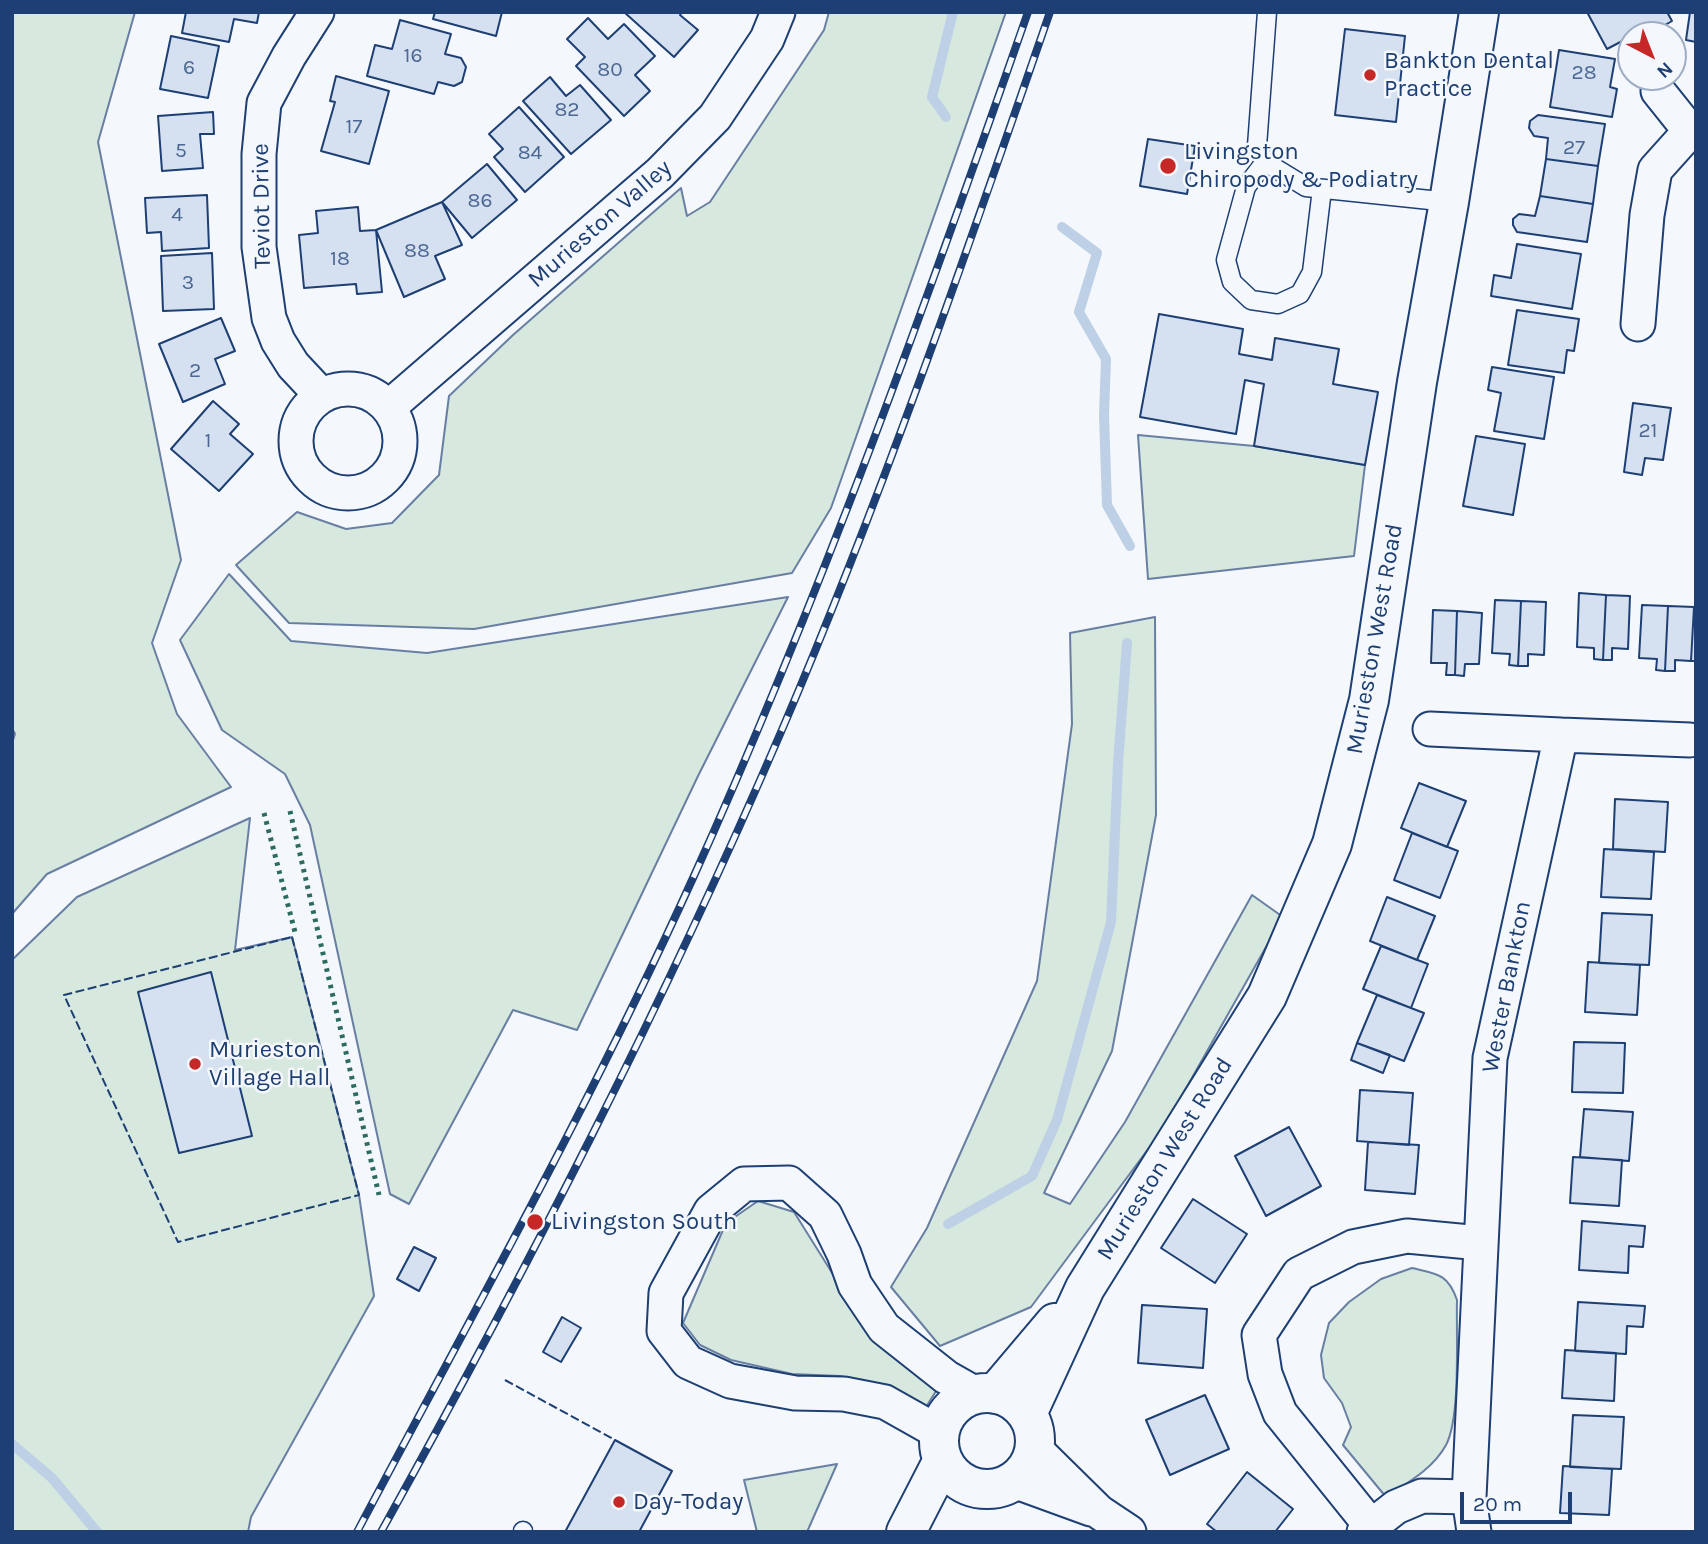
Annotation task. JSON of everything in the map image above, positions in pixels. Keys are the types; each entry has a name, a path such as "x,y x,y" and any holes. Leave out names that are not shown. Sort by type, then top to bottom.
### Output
{"street":[{"name":"Teviot Drive","path":"317,12 264,103 259,154 259,247 269,318 278,341 293,365 322,396"},
{"name":"Murieston Valley","path":"389,407 660,173 715,117 767,39 778,12"},
{"name":"Murieston West Road","path":"1031,1431 1085,1288 1267,996 1332,844 1369,700 1417,382 1450,202 1479,12"},
{"path":"1639,324 1647,215 1656,170 1693,130 1658,91"},
{"path":"339,389 357,389 374,395 389,407 398,425 401,443 390,473 377,485 360,492 340,493 314,481 301,463 296,439 300,421 307,409 322,396 339,389"},
{"path":"1430,729 1690,740"},
{"name":"Wester Bankton","path":"1474,1532 1469,1497 1490,1058 1561,734"},
{"path":"1031,1431 1028,1467 1014,1481 991,1488 950,1459 885,1402 844,1394 795,1393 730,1381 688,1362 664,1331 666,1293 711,1211 744,1184 789,1183 825,1215 855,1285 884,1328 946,1377 985,1394 1007,1397 1031,1431 1100,1512"},
{"path":"1469,1497 1422,1496 1396,1507 1368,1529 1280,1413 1265,1374 1259,1335 1299,1274 1353,1247 1407,1236 1480,1243"},
{"name":"Murieston West Road","path":"985,1394 1085,1288"},
{"path":"922,1532 950,1459 944,1419 963,1399 985,1394"},
{"path":"906,1532 950,1459"},
{"path":"1014,1481 1100,1512 1129,1532"}],"lane":[{"path":"1267,12 1256,146 1265,162 1306,187 1450,202"},
{"path":"1265,162 1246,187 1226,260 1232,282 1251,300 1278,304 1300,294 1312,272 1322,188"}],"shaded area":[{"path":"12,12 135,12 98,142 181,560 152,643 177,714 231,787 47,874 12,914 12,743 15,734 12,728"},
{"path":"829,12 1006,12 831,508 792,573 474,629 289,623 236,565 297,512 346,529 392,523 439,475 449,396 513,335 681,188 687,216 710,202 824,30"},
{"path":"1138,435 1254,446 1365,465 1354,556 1148,579"},
{"path":"229,574 291,641 427,653 788,597 698,776 577,1030 513,1010 409,1204 390,1194 310,825 285,774 222,730 180,640"},
{"path":"1155,617 1156,815 1112,1051 1044,1193 1070,1204 1125,1122 1252,895 1283,917 1163,1129 1031,1307 940,1346 891,1287 927,1228 1037,981 1072,724 1070,633"},
{"path":"250,818 235,950 292,937 359,1195 374,1296 251,1517 248,1532 12,1532 12,960 77,897"},
{"path":"758,1201 794,1212 866,1327 940,1385 924,1410 882,1386 840,1376 792,1374 731,1360 700,1345 683,1323 726,1223"},
{"path":"1412,1268 1441,1276 1454,1291 1457,1300 1454,1415 1451,1432 1441,1454 1419,1475 1386,1497 1343,1445 1351,1427 1342,1403 1324,1378 1321,1355 1329,1323 1349,1302 1381,1279"},
{"path":"837,1464 807,1532 757,1532 744,1480"}],"building":[{"path":"186,12 259,12 257,23 234,19 229,42 182,33"},
{"path":"435,12 502,12 496,36 433,19"},
{"path":"624,12 682,12 680,15 698,30 674,57"},
{"path":"1587,12 1667,12 1672,21 1617,21 1617,44 1607,49"},
{"path":"1690,12 1696,12 1696,42 1687,40"},
{"path":"588,18 608,39 624,24 655,56 635,75 650,91 624,116 576,66 585,57 567,39"},
{"path":"400,20 451,34 445,54 461,58 466,67 462,82 454,86 438,82 434,94 367,76 375,45 392,49"},
{"name":"Bankton Dental Practice","path":"1345,29 1405,36 1396,122 1335,115"},
{"path":"171,36 219,46 208,98 160,89"},
{"path":"1559,50 1615,59 1610,87 1617,89 1612,117 1550,107"},
{"path":"336,76 389,91 369,164 321,151 335,102 330,101"},
{"path":"550,77 566,96 580,85 611,120 571,154 523,101"},
{"path":"519,107 564,157 525,192 494,157 503,149 489,134"},
{"path":"213,112 214,134 200,134 203,168 162,171 158,116"},
{"path":"1538,115 1605,124 1598,166 1546,159 1548,138 1534,136 1529,128 1530,121"},
{"name":"Livingston Chiropody & Podiatry","path":"1148,139 1195,146 1187,194 1140,186"},
{"path":"1546,159 1598,166 1593,204 1540,196"},
{"path":"487,164 517,200 472,238 442,202"},
{"path":"207,195 209,248 162,251 161,232 147,233 145,198"},
{"path":"1540,196 1593,204 1587,242 1517,232 1513,219 1519,214 1535,216"},
{"path":"442,202 462,245 435,256 445,279 404,297 376,230"},
{"path":"358,207 360,231 376,230 382,292 357,294 356,284 304,288 299,235 318,233 316,211"},
{"path":"1517,244 1581,254 1572,309 1491,296 1494,275 1511,278"},
{"path":"212,253 214,309 163,311 161,256"},
{"path":"1517,310 1579,319 1574,351 1567,350 1564,373 1508,365"},
{"path":"1159,314 1243,329 1239,354 1272,360 1275,338 1339,349 1333,384 1378,392 1365,465 1254,446 1264,384 1245,380 1236,434 1140,417"},
{"path":"221,318 235,351 215,359 225,384 183,402 159,344"},
{"path":"1492,367 1554,377 1544,439 1494,431 1501,393 1488,390"},
{"path":"213,401 239,424 230,434 253,454 219,491 171,449"},
{"path":"1633,403 1671,408 1663,460 1645,458 1642,475 1624,472"},
{"path":"1476,436 1525,444 1513,515 1463,506"},
{"path":"1579,593 1606,595 1603,660 1594,659 1594,648 1577,647"},
{"path":"1606,595 1630,596 1628,649 1612,648 1612,660 1603,660"},
{"path":"1495,600 1521,601 1518,666 1509,665 1510,654 1492,653"},
{"path":"1521,601 1546,602 1544,655 1528,654 1528,666 1518,666"},
{"path":"1642,605 1668,606 1665,671 1656,670 1657,659 1639,658"},
{"path":"1668,606 1694,607 1691,661 1675,660 1675,671 1665,671"},
{"path":"1694,607 1696,661 1691,661"},
{"path":"1433,610 1457,611 1455,675 1446,675 1447,663 1431,663"},
{"path":"1457,611 1482,613 1479,664 1465,664 1464,676 1455,675"},
{"path":"1419,783 1466,801 1447,847 1401,828"},
{"path":"1615,799 1668,802 1665,852 1613,849"},
{"path":"1412,833 1458,851 1440,898 1394,880"},
{"path":"1604,849 1654,852 1651,899 1601,897"},
{"path":"1387,897 1435,916 1417,960 1370,941"},
{"path":"1602,913 1652,915 1649,965 1599,963"},
{"path":"1381,946 1428,964 1411,1008 1363,989"},
{"path":"1588,962 1640,965 1637,1015 1585,1012"},
{"name":"Murieston Village Hall","path":"211,972 252,1136 179,1153 138,992"},
{"path":"1377,995 1424,1013 1404,1061 1357,1043"},
{"path":"1574,1042 1625,1043 1623,1093 1572,1092"},
{"path":"1357,1043 1390,1055 1383,1073 1351,1060"},
{"path":"1360,1090 1413,1093 1409,1145 1357,1141"},
{"path":"1584,1109 1633,1112 1629,1161 1580,1157"},
{"path":"1289,1127 1321,1186 1266,1216 1235,1156"},
{"path":"1368,1142 1419,1145 1415,1194 1365,1190"},
{"path":"1573,1157 1622,1160 1619,1206 1570,1203"},
{"path":"1193,1199 1247,1234 1215,1283 1161,1248"},
{"path":"1582,1221 1645,1226 1643,1247 1629,1246 1628,1273 1579,1270"},
{"path":"414,1247 436,1258 419,1291 397,1279"},
{"path":"1578,1302 1645,1306 1643,1327 1627,1326 1626,1354 1575,1351"},
{"path":"1142,1305 1207,1309 1203,1368 1138,1363"},
{"path":"562,1317 581,1328 561,1362 543,1352"},
{"path":"1565,1350 1616,1353 1614,1401 1562,1398"},
{"path":"1205,1395 1229,1449 1170,1475 1146,1420"},
{"path":"1573,1415 1624,1417 1621,1469 1570,1467"},
{"name":"Day-Today","path":"615,1440 672,1471 639,1532 565,1532"},
{"path":"1563,1466 1612,1469 1609,1515 1560,1513"},
{"path":"1247,1472 1293,1509 1275,1532 1217,1532 1207,1524"}],"waterway":[{"path":"946,117 932,97 953,12"},
{"path":"1062,227 1097,253 1079,312 1106,359 1104,415 1107,505 1130,546"},
{"path":"948,1224 1032,1176 1057,1120 1111,922 1127,643"},
{"path":"12,1444 52,1478 97,1532"}],"railway":[{"path":"357,1532 573,1126 654,961 740,772 870,448 951,231 1028,12"},
{"path":"381,1532 591,1137 689,936 781,732 888,465 955,284 1050,12"}],"hedge":[{"path":"290,811 379,1195"},
{"path":"264,813 295,932"}],"fence":[{"path":"292,937 359,1195 178,1242 64,995 292,937"},
{"path":"505,1380 615,1440"}],"place":[{"name":"Bankton Dental Practice","path":"1370,75"},
{"name":"Livingston Chiropody & Podiatry","path":"1168,166"},
{"name":"Murieston Village Hall","path":"195,1064"},
{"name":"Livingston South","path":"535,1222"},
{"name":"Day-Today","path":"619,1502"}]}
